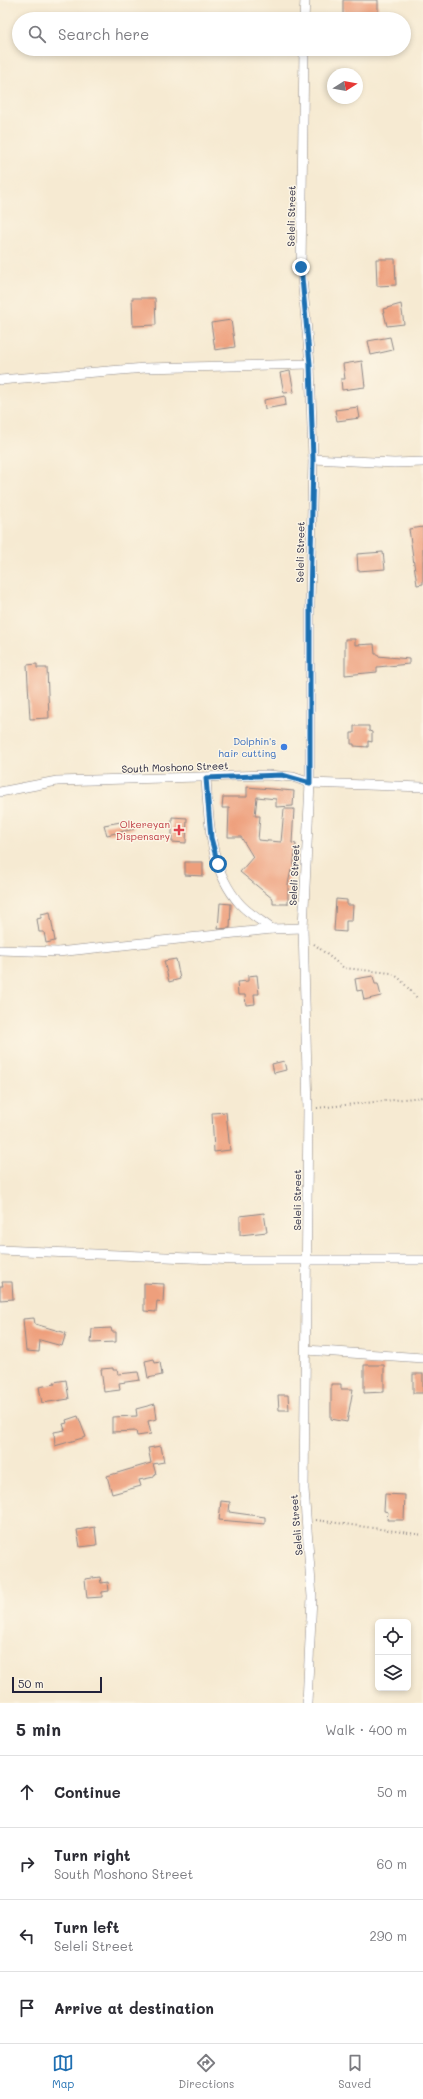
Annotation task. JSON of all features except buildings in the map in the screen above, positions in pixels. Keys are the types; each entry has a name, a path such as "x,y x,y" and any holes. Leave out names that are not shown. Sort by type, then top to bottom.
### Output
{"street":[{"path":"304,12 305,0"},
{"name":"Seleli Street","path":"304,56 301,267 310,364 313,460 310,603 310,783 303,932 308,1109 308,1259 304,1489 312,1597 307,1703"},
{"path":"0,380 145,368 310,364"},
{"path":"313,460 394,463 423,462"},
{"name":"South Moshono Street","path":"0,792 57,781 282,775 310,783 423,787"},
{"path":"206,778 211,838 226,887 242,906 272,929"},
{"path":"0,950 58,952 272,929 303,932"},
{"path":"0,1250 237,1260 423,1260"},
{"path":"306,1350 423,1358"}],"path":[{"path":"303,932 344,968 391,973 399,978 418,999"},
{"path":"308,1109 423,1097"},
{"path":"307,1519 391,1529 423,1535"}],"place":[{"name":"Dolphin's hair cutting","path":"284,747"},
{"name":"Olkereyan Dispensary","path":"179,830"}],"route":[{"path":"218,864 211,838 206,778 282,775 310,783 310,603 313,460 310,364 302,291 301,267"}]}
